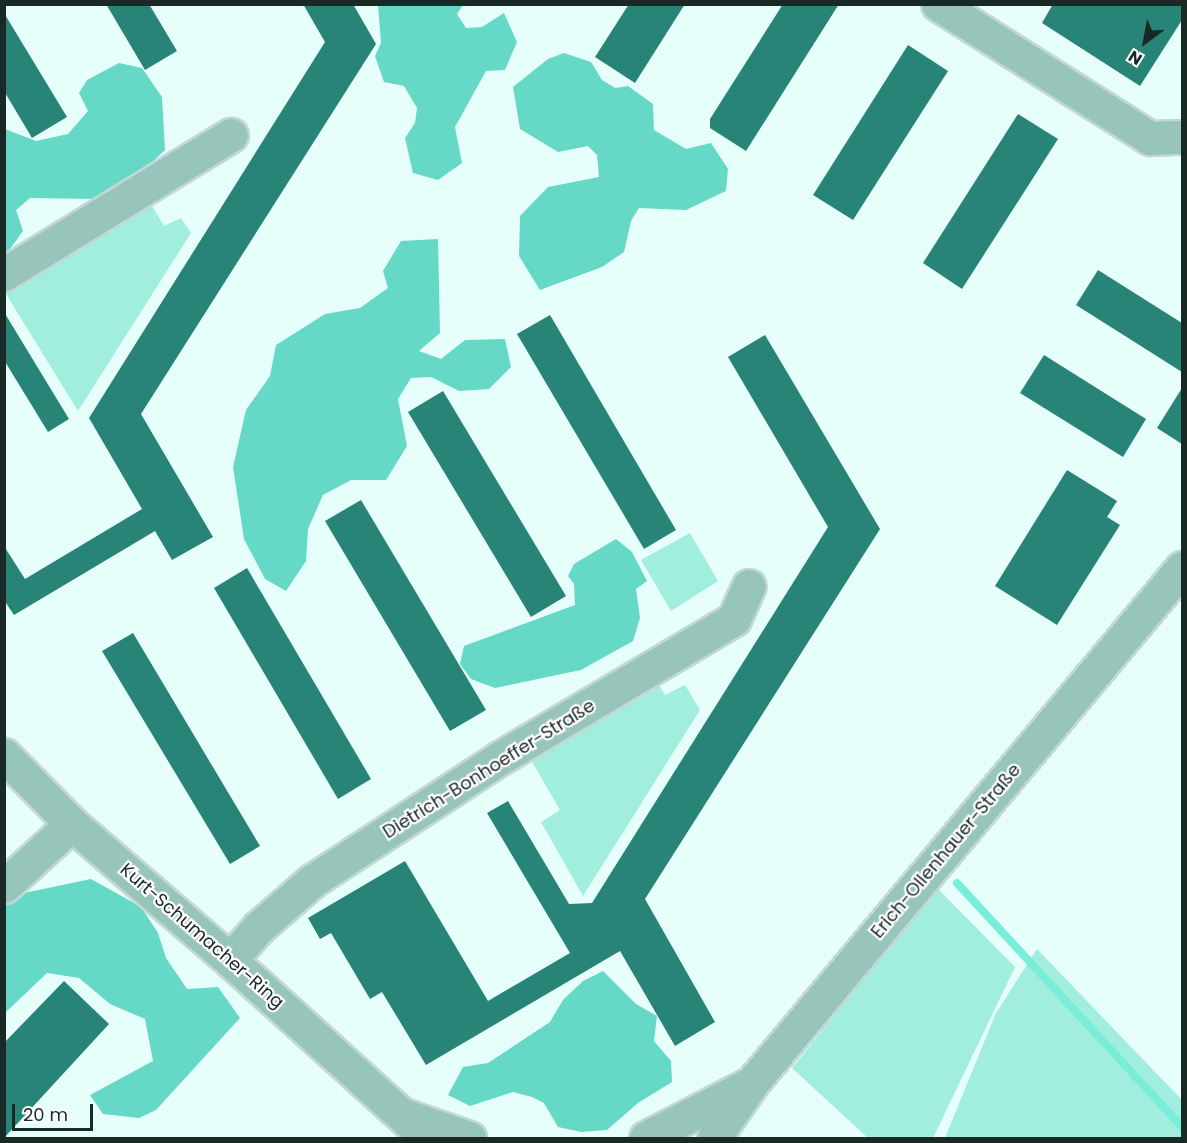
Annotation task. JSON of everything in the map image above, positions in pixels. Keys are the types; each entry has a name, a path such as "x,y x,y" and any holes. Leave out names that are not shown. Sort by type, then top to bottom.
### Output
{"street":[{"path":"938,4 1150,138 1182,137"},
{"path":"4,274 231,135"},
{"name":"Erich-Ollenhauer-Straße","path":"714,1138 752,1083 1182,567"},
{"name":"Dietrich-Bonhoeffer-Straße","path":"230,960 258,928 312,881 500,758 734,619 749,586"},
{"name":"Kurt-Schumacher-Ring","path":"4,755 72,824 230,960 427,1138"},
{"path":"4,886 72,824"},
{"path":"646,1138 752,1083"},
{"name":"Kurt-Schumacher-Ring","path":"401,1114 469,1138"}],"green space":[{"path":"378,5 463,5 457,14 466,28 482,27 504,13 517,42 505,70 486,71 455,127 462,163 438,180 413,173 405,138 415,123 417,108 404,86 384,82 375,56 381,43"},
{"path":"564,53 591,62 602,80 615,88 628,86 653,104 654,130 686,149 711,143 728,169 726,191 686,210 639,208 631,221 624,252 602,267 540,290 519,256 520,216 548,187 599,177 597,155 588,146 558,152 520,129 513,87 548,59"},
{"path":"119,63 142,68 162,97 165,150 145,169 96,199 30,198 16,210 23,231 5,256 5,129 36,141 68,134 88,111 79,93 87,80"},
{"path":"151,204 164,226 181,218 191,233 78,411 6,294"},
{"path":"438,239 440,333 419,351 441,359 465,340 505,339 511,367 489,389 459,391 431,377 411,378 398,399 407,446 386,480 351,480 323,495 308,529 306,561 286,591 265,579 244,539 233,467 246,410 270,376 276,345 325,314 360,308 388,288 383,271 401,241"},
{"path":"690,533 718,581 671,611 641,560"},
{"path":"616,539 632,552 647,581 636,589 640,618 633,641 581,670 495,688 471,679 460,664 464,646 575,605 574,584 568,576 574,564"},
{"path":"659,685 665,695 685,685 700,710 583,896 541,822 560,810 531,760"},
{"path":"91,879 141,907 158,933 166,958 187,989 218,987 240,1018 156,1110 139,1118 103,1114 90,1095 153,1061 145,1019 110,1004 79,978 47,973 5,1013 5,897"},
{"path":"937,888 1015,967 933,1138 868,1138 792,1068"},
{"path":"1037,949 1182,1100 1182,1138 945,1138 996,1013"},
{"path":"603,971 636,1004 657,1016 654,1041 671,1061 672,1082 638,1103 607,1130 581,1132 558,1127 544,1103 532,1097 513,1092 470,1106 448,1095 463,1067 488,1063 550,1022 563,1000 583,981"}],"building":[{"path":"106,4 149,4 177,51 145,70"},
{"path":"303,4 353,4 376,44 141,414 213,537 172,560 155,531 14,615 4,600 4,546 25,579 142,509 89,418 325,42"},
{"path":"629,4 685,4 635,83 595,57"},
{"path":"783,4 839,4 746,151 710,128 710,119"},
{"path":"1053,4 1182,4 1182,20 1140,86 1042,23"},
{"path":"4,13 67,117 32,138 4,91"},
{"path":"908,45 948,71 853,220 813,195"},
{"path":"1018,114 1058,139 962,289 923,263"},
{"path":"1098,270 1182,323 1182,372 1076,305"},
{"path":"4,312 69,419 48,432 4,360"},
{"path":"550,315 676,530 644,549 517,334"},
{"path":"765,335 880,529 645,899 715,1022 675,1046 620,951 426,1065 382,992 370,999 331,933 320,939 308,918 405,861 488,1001 570,953 487,813 508,801 569,904 592,903 828,527 728,357"},
{"path":"1044,355 1146,419 1123,457 1020,393"},
{"path":"1182,388 1182,444 1157,428"},
{"path":"443,391 566,596 531,617 408,412"},
{"path":"1067,470 1117,501 1107,517 1120,525 1057,625 995,586"},
{"path":"361,500 486,710 450,731 325,521"},
{"path":"247,568 371,779 338,799 214,588"},
{"path":"133,633 260,846 230,864 102,651"},
{"path":"64,981 109,1024 4,1138 4,1043"}],"waterway":[{"path":"957,883 1182,1127"}]}
